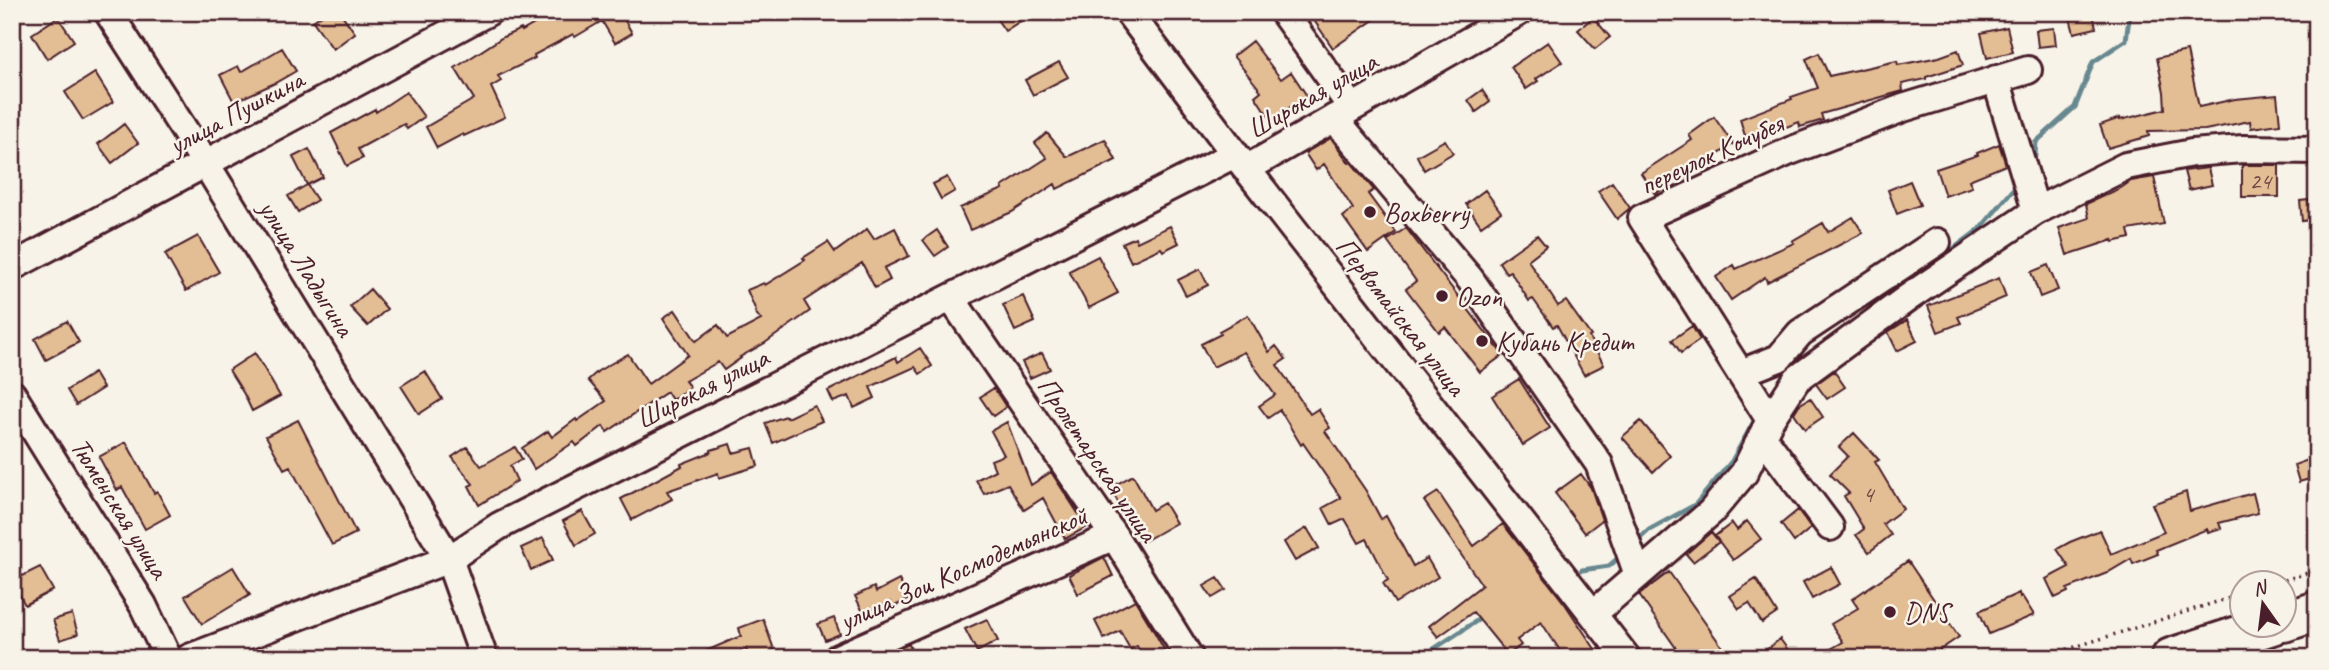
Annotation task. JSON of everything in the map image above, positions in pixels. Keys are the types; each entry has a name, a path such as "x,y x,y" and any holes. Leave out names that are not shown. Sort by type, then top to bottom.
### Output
{"highway":[{"path":"2298,617 2317,611"},
{"path":"2171,658 2235,638"}],"street":[{"name":"улица Пушкина","path":"12,267 488,12"},
{"name":"Первомайская улица","path":"1128,12 1241,162 1627,658"},
{"path":"1283,12 1343,113 1470,279 1599,464 1637,575"},
{"name":"Широкая улица","path":"189,658 449,559 499,526 951,298 1343,113 1519,12"},
{"name":"улица Ладыгина","path":"110,13 449,559 484,658"},
{"name":"переулок Кочубея","path":"1830,527 1766,428 1741,373 1642,218 1790,151 1903,108 2028,70"},
{"path":"1996,79 2036,211"},
{"path":"1593,614 1711,512 1744,473 1766,428 1797,379 1909,297 2036,211 2126,166 2192,153 2243,149 2317,150"},
{"path":"1741,373 1779,358 1801,333 1937,242"},
{"name":"Пролетарская улица","path":"951,298 1114,536 1189,658"},
{"name":"Тюменская улица","path":"12,394 143,605 168,658"},
{"name":"улица Зои Космодемьянской","path":"838,658 1114,536"}],"path":[{"path":"2298,576 2317,570"},
{"path":"2040,658 2228,598"}],"building":[{"path":"326,12 340,12 355,33 333,49 313,21"},
{"path":"555,12 620,12 632,33 615,43 602,21 498,76 501,81 491,87 505,117 437,148 426,127 474,99 455,68 503,37 521,29 522,31"},
{"path":"1005,12 1034,12 1005,31 996,18"},
{"path":"1322,12 1385,12 1333,48 1313,19"},
{"path":"2093,13 2096,28 2074,33 2070,18"},
{"path":"58,17 74,41 47,59 32,34"},
{"path":"1593,17 1610,37 1595,49 1578,30"},
{"path":"2007,27 2013,52 1987,58 1981,33"},
{"path":"2054,28 2056,45 2038,47 2036,30"},
{"path":"1252,41 1281,79 1291,72 1307,96 1271,120 1255,96 1261,91 1233,56"},
{"path":"1548,42 1562,62 1526,89 1511,67"},
{"path":"282,48 296,71 234,102 220,75 238,66 241,72"},
{"path":"1958,50 1963,65 1926,79 1902,84 1903,91 1821,114 1823,120 1800,127 1799,122 1773,132 1772,128 1745,136 1740,119 1818,88 1806,59 1819,53 1829,76 1897,61 1898,65 1939,57"},
{"path":"2187,51 2199,107 2235,99 2277,95 2280,124 2251,128 2250,121 2205,130 2148,131 2149,136 2108,148 2100,125 2165,109 2157,58"},
{"path":"1059,62 1068,77 1033,95 1025,80"},
{"path":"95,73 113,102 83,120 65,92"},
{"path":"1482,90 1490,102 1476,112 1468,100"},
{"path":"406,92 424,117 407,129 404,124 358,149 363,158 347,166 331,133 375,109 376,112"},
{"path":"1714,117 1733,144 1681,181 1679,178 1655,194 1641,173 1692,140 1689,135"},
{"path":"124,124 138,143 112,163 98,144"},
{"path":"1047,133 1067,157 1105,139 1116,160 1057,189 1055,184 1012,212 970,230 960,208 1003,189 1002,187 1047,158 1035,143"},
{"path":"1331,138 1374,190 1368,194 1396,232 1368,252 1343,217 1353,209 1324,164 1316,170 1305,153"},
{"path":"1445,140 1453,153 1424,170 1417,156"},
{"path":"1999,144 2006,165 1969,180 1972,187 1945,196 1936,169 1978,155 1977,153"},
{"path":"309,149 323,177 307,185 293,157"},
{"path":"2242,165 2279,165 2279,197 2242,197"},
{"path":"2208,168 2212,185 2189,190 2184,171"},
{"path":"947,177 955,191 941,199 933,184"},
{"path":"2154,177 2164,224 2128,230 2130,238 2113,240 2067,255 2059,228 2089,218 2086,204 2131,181"},
{"path":"1910,181 1920,205 1897,214 1888,190"},
{"path":"1612,182 1630,208 1617,219 1598,191"},
{"path":"307,185 317,200 298,212 288,196"},
{"path":"1485,190 1501,212 1481,226 1466,204"},
{"path":"2317,199 2317,219 2302,221 2300,201"},
{"path":"1853,217 1863,233 1767,282 1765,277 1731,300 1716,277 1734,265 1736,269 1794,243 1792,241 1823,223 1828,232"},
{"path":"1170,226 1179,243 1131,262 1122,243 1135,237 1137,242"},
{"path":"895,228 909,256 884,268 890,280 875,288 862,263 804,301 810,311 724,370 718,362 685,381 690,387 672,400 667,392 607,432 603,426 577,446 574,442 534,469 522,448 548,431 552,437 606,401 588,380 598,371 628,354 648,384 688,355 663,318 675,310 696,341 718,325 727,338 761,320 747,290 764,283 765,285 828,242 835,252 867,229 874,239"},
{"path":"1406,228 1503,355 1480,372 1445,327 1439,332 1406,289 1416,281 1387,241"},
{"path":"937,230 948,247 935,256 923,240"},
{"path":"1537,235 1546,246 1528,260 1558,306 1566,301 1591,336 1589,337 1604,365 1584,375 1557,325 1553,327 1533,299 1529,301 1510,271 1506,273 1499,262"},
{"path":"198,236 219,272 186,291 165,254"},
{"path":"1098,256 1118,293 1089,308 1069,271"},
{"path":"2048,265 2058,290 2040,297 2031,272"},
{"path":"1200,269 1208,285 1186,296 1178,280"},
{"path":"1999,278 2006,297 1958,317 1961,323 1938,332 1928,306"},
{"path":"370,289 387,309 368,326 350,307"},
{"path":"1023,296 1035,322 1015,331 1003,305"},
{"path":"1248,315 1269,352 1276,346 1286,359 1277,365 1310,414 1318,409 1330,428 1325,431 1366,491 1381,519 1386,516 1413,566 1427,558 1438,577 1395,603 1383,583 1388,580 1367,539 1359,543 1345,519 1332,525 1323,508 1341,498 1303,443 1301,445 1280,410 1268,418 1259,406 1275,395 1244,352 1213,367 1201,344"},
{"path":"1907,320 1917,341 1897,351 1888,332"},
{"path":"67,321 79,342 46,360 35,339"},
{"path":"1692,326 1700,340 1681,353 1672,340"},
{"path":"920,348 932,366 920,374 915,367 870,387 875,398 854,408 849,396 833,402 828,391 896,357 898,362"},
{"path":"255,353 280,396 252,411 229,370"},
{"path":"1042,353 1050,369 1030,378 1022,362"},
{"path":"425,371 442,399 419,414 401,386"},
{"path":"1834,371 1845,387 1827,399 1816,384"},
{"path":"94,373 103,388 76,405 67,390"},
{"path":"1519,379 1550,428 1523,445 1492,396"},
{"path":"994,388 1006,407 993,416 980,397"},
{"path":"1810,398 1823,417 1805,429 1794,413 1799,405"},
{"path":"814,405 822,421 773,443 765,423 786,416 787,418"},
{"path":"298,420 356,533 332,545 290,466 284,469 266,436"},
{"path":"1641,421 1670,456 1653,472 1622,437"},
{"path":"1007,422 1031,485 1051,472 1087,527 1065,539 1043,498 1024,510 1008,484 984,494 976,480 995,470 991,460 1004,455 991,431"},
{"path":"1854,433 1879,460 1875,462 1903,509 1883,524 1891,535 1869,552 1856,535 1864,529 1844,496 1849,493 1830,474 1848,456 1839,447"},
{"path":"126,442 154,493 157,491 170,515 145,529 122,487 117,490 99,457"},
{"path":"730,444 733,453 753,448 758,466 719,478 718,473 667,491 672,499 632,520 621,499 682,466 681,464"},
{"path":"467,447 481,466 515,447 522,459 510,466 517,481 479,505 469,486 473,484 452,457"},
{"path":"2308,460 2313,478 2299,482 2294,465"},
{"path":"1581,474 1591,488 1602,520 1585,533 1555,493"},
{"path":"1133,475 1152,510 1164,503 1176,523 1141,543 1110,488"},
{"path":"1438,492 1474,546 1503,524 1565,604 1601,658 1565,658 1541,622 1517,640 1521,645 1508,655 1473,612 1438,637 1429,626 1482,585 1424,501"},
{"path":"2186,492 2190,511 2253,493 2258,513 2219,523 2221,528 2208,532 2207,529 2156,550 2158,554 2133,564 2131,559 2107,573 2067,589 2068,592 2055,598 2046,579 2069,567 2057,549 2100,530 2111,554 2164,532 2152,504"},
{"path":"1798,510 1811,528 1794,542 1781,524"},
{"path":"582,511 595,534 576,545 563,521"},
{"path":"1747,521 1761,539 1733,560 1715,536 1732,523 1737,530"},
{"path":"1307,528 1319,548 1295,561 1284,542"},
{"path":"1711,532 1719,542 1693,562 1686,554"},
{"path":"543,538 553,560 531,570 521,548"},
{"path":"1104,557 1113,576 1078,594 1069,575"},
{"path":"1908,561 1959,637 1928,658 1815,658 1843,642 1831,624 1858,608 1852,599"},
{"path":"40,567 53,590 25,605 12,581"},
{"path":"233,567 250,595 202,624 185,596"},
{"path":"1831,567 1840,584 1812,599 1803,582"},
{"path":"1669,572 1730,658 1683,658 1639,595"},
{"path":"1218,578 1226,590 1212,598 1204,586"},
{"path":"1756,579 1777,613 1762,623 1749,603 1739,609 1730,596"},
{"path":"899,580 909,599 893,607 891,602 864,614 855,596 874,587 876,592"},
{"path":"2019,593 2034,615 1989,634 1979,611"},
{"path":"1135,600 1169,658 1143,658 1137,646 1130,649 1120,631 1104,639 1095,621"},
{"path":"72,614 78,634 60,640 53,620"},
{"path":"834,618 840,634 825,640 818,624"},
{"path":"763,619 776,655 750,658 746,649 725,658 690,658 741,636 739,628"},
{"path":"987,619 998,641 977,652 965,629"},
{"path":"1780,639 1794,658 1756,658"},
{"path":"909,644 914,658 894,658 891,652"}],"waterway":[{"path":"2034,166 2036,142 2075,107 2093,62 2126,40 2130,12"},
{"path":"1916,277 1980,229 2019,183"},
{"path":"1825,343 1857,319"},
{"path":"1635,543 1649,530 1695,505 1732,461 1757,416"},
{"path":"1582,570 1609,566 1623,554"},
{"path":"1420,658 1478,620"}],"place":[{"name":"Boxberry","path":"1370,212"},
{"name":"Ozon","path":"1442,296"},
{"name":"Кубань Кредит","path":"1482,341"},
{"name":"DNS","path":"1890,612"}]}
